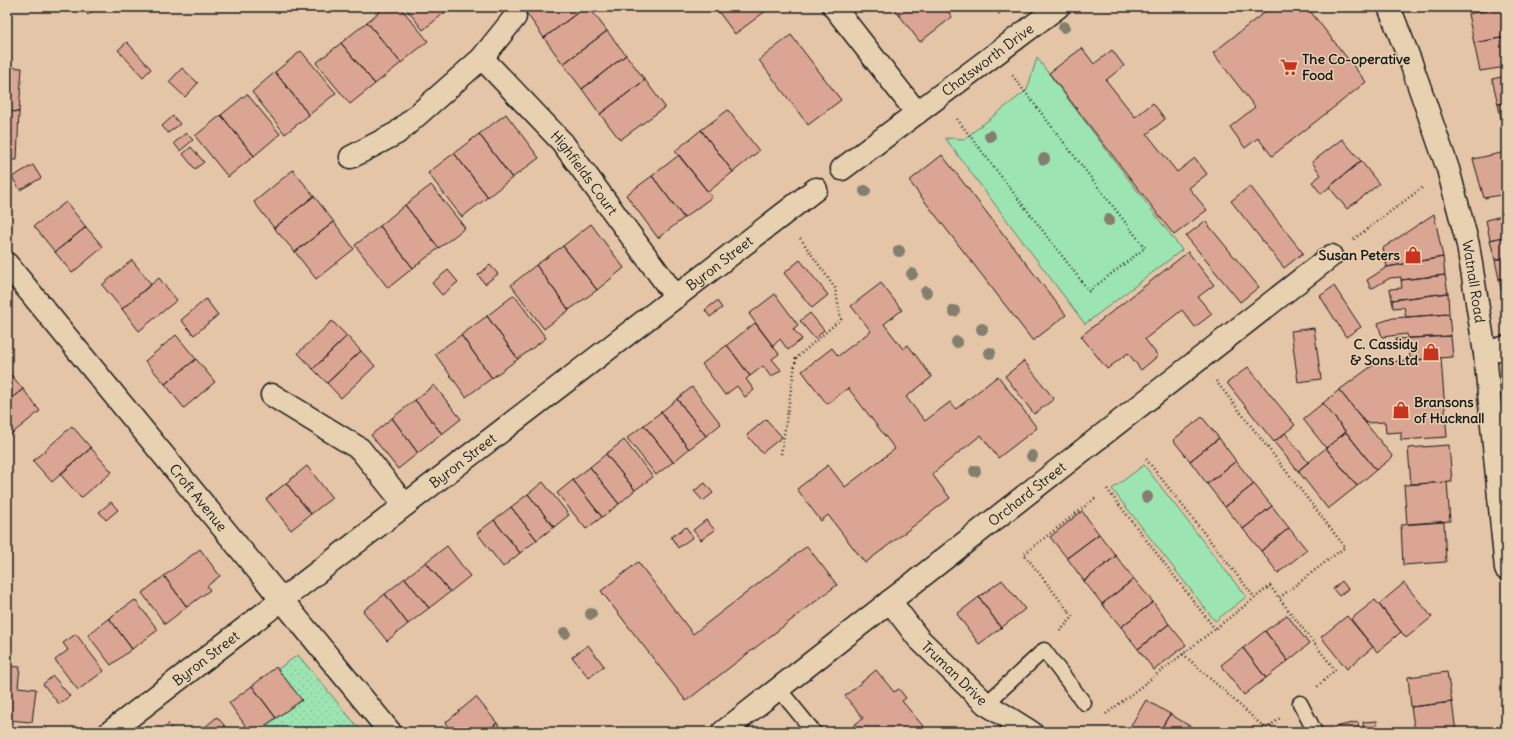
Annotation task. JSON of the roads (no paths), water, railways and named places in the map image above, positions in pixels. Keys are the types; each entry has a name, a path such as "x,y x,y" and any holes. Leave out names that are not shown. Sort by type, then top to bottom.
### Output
{"street":[{"path":"834,7 916,113"},
{"name":"Chatsworth Drive","path":"842,169 1058,7"},
{"name":"Watnall Road","path":"1389,7 1411,62 1448,169 1468,245 1485,353 1506,569"},
{"path":"351,157 398,133 482,58 515,17"},
{"name":"Highfields Court","path":"482,58 562,142 676,297"},
{"name":"Byron Street","path":"110,732 816,189"},
{"name":"Orchard Street","path":"722,732 1331,256"},
{"name":"Croft Avenue","path":"7,264 390,732"},
{"path":"1485,353 1506,347"},
{"path":"272,395 360,449 405,505"},
{"name":"Truman Drive","path":"890,601 918,638 986,704 1031,732"}],"lane":[{"path":"986,704 1044,650 1084,703"},
{"path":"778,688 814,732"},
{"path":"1300,703 1315,732"}],"place":[{"name":"The Co-operative Food","path":"1289,67"},
{"name":"Susan Peters","path":"1413,255"},
{"name":"C. Cassidy & Sons Ltd","path":"1431,352"},
{"name":"Bransons of Hucknall","path":"1401,410"}]}
